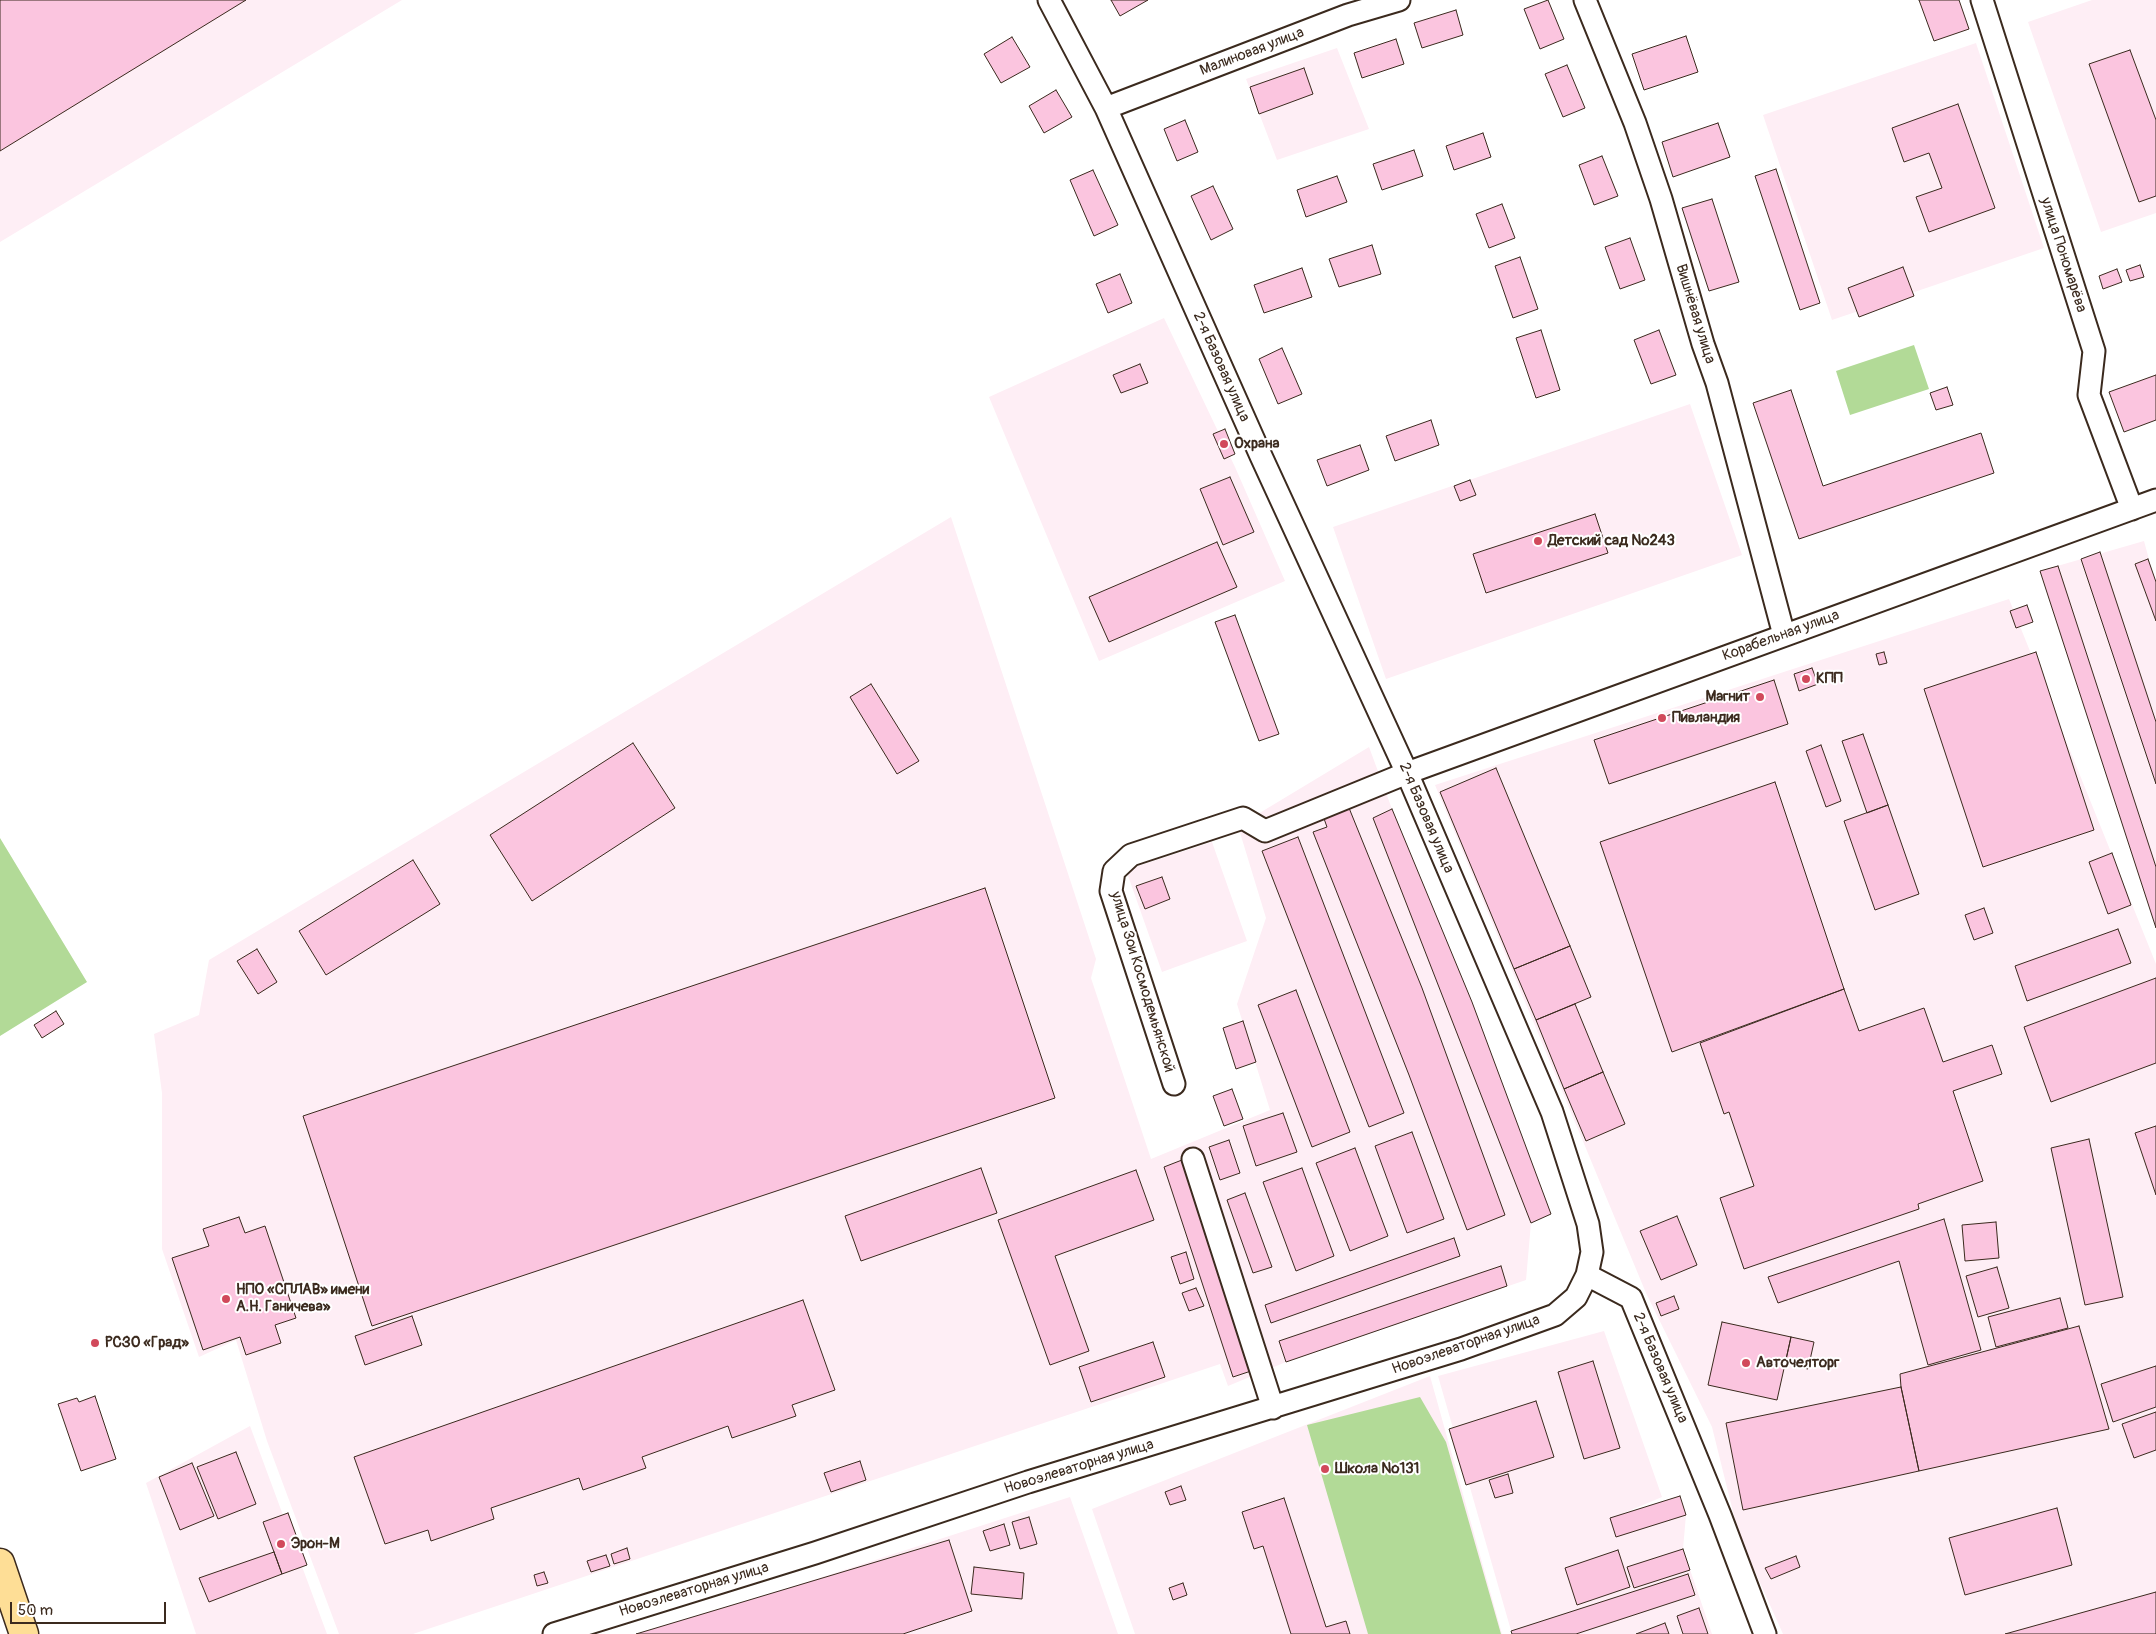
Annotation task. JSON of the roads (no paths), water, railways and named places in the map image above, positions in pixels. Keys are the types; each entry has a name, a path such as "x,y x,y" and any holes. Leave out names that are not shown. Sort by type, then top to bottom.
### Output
{"main road":[{"path":"0,1563 24,1634"}],"street":[{"name":"2-я Базовая улица","path":"1049,0 1106,108 1257,448 1407,773 1552,1112 1588,1224 1592,1252 1587,1275 1630,1298 1717,1506 1765,1634"},
{"name":"Малиновая улица","path":"1106,108 1344,7 1399,0"},
{"name":"Вишнёвая улица","path":"1585,0 1635,123 1661,199 1700,335 1716,383 1784,636"},
{"name":"улица Пономарёва","path":"1982,0 2094,351 2089,395 2149,507"},
{"name":"Корабельная улица","path":"1407,773 1784,636 2149,507"},
{"name":"улица Зои Космодемьянской","path":"1174,1084 1111,891 1114,871 1131,855 1243,818 1265,831 1407,773"},
{"path":"1193,1159 1273,1408"},
{"name":"Новоэлеваторная улица","path":"554,1634 816,1552 1028,1482 1461,1349 1555,1315 1576,1298 1587,1275"}],"place":[{"name":"Охрана","path":"1224,444"},
{"name":"Детский сад №243","path":"1538,541"},
{"name":"КПП","path":"1806,679"},
{"name":"Магнит","path":"1760,697"},
{"name":"Пивландия","path":"1662,718"},
{"name":"НПО «СПЛАВ» имени А.Н. Ганичева»","path":"226,1299"},
{"name":"РСЗО «Град»","path":"95,1343"},
{"name":"Авточелторг","path":"1746,1363"},
{"name":"Школа №131","path":"1325,1469"},
{"name":"Эрон-М","path":"281,1544"}]}
